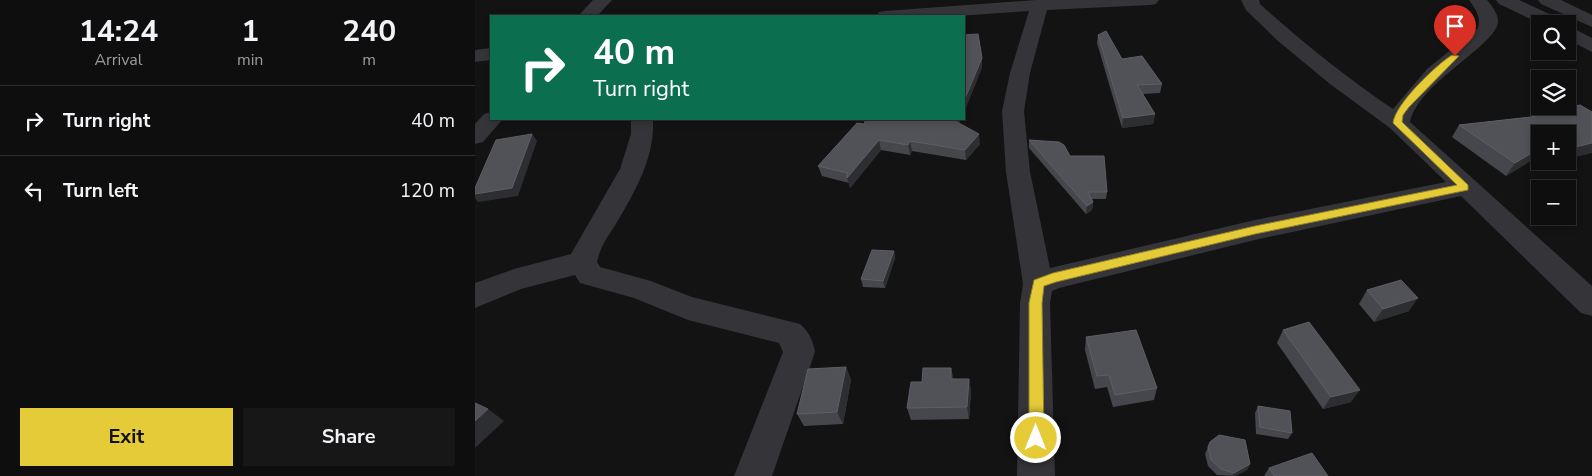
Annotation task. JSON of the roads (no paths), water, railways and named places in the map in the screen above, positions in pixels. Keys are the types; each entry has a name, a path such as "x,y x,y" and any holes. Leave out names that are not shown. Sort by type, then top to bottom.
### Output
{"street":[{"path":"588,15 603,0"},
{"path":"869,15 893,0"},
{"path":"898,15 1040,4 1151,0"},
{"path":"1250,0 1252,6 1292,43 1337,80 1398,123 1592,304"},
{"path":"1398,123 1398,115 1405,105 1446,62 1481,39 1487,30 1490,22 1487,13 1478,0"},
{"path":"1505,0 1537,15"},
{"path":"1547,0 1592,22"},
{"path":"1036,476 1035,303 1038,284 1018,172 1013,111 1020,73 1040,4"},
{"path":"1576,36 1592,46"},
{"path":"475,56 490,54"},
{"path":"475,137 491,120"},
{"path":"642,120 644,129 637,159 585,249 583,262 590,275 641,289 688,308 789,333 797,341 799,352 753,476"},
{"path":"1038,284 1053,278 1255,230 1465,187"},
{"path":"475,296 514,280 583,262"}]}
